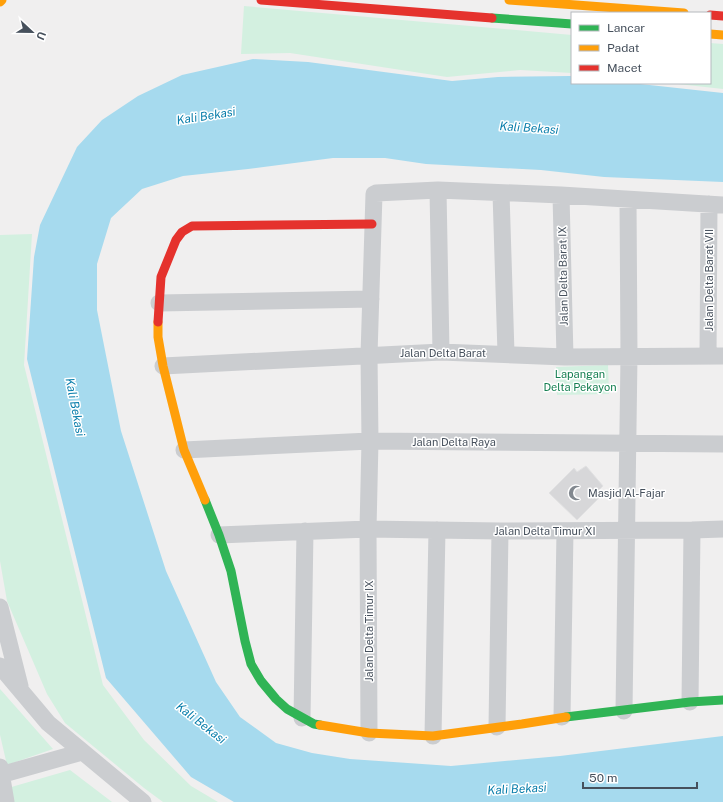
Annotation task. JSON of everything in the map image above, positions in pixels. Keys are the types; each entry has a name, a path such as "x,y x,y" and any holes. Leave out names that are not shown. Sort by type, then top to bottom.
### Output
{"street":[{"path":"261,0 571,24"},
{"path":"509,0 671,12"},
{"path":"711,15 723,16"},
{"path":"711,34 723,35"},
{"path":"441,352 438,190 716,204"},
{"name":"Jalan Delta Timur IX","path":"369,734 369,355 374,196 376,193 438,190"},
{"path":"501,193 506,353"},
{"name":"Jalan Delta Barat IX","path":"561,195 565,357"},
{"path":"624,711 629,356 628,200"},
{"name":"Jalan Delta Barat VII","path":"716,204 716,356"},
{"path":"372,224 192,226 182,232 176,240 161,277 158,337 163,366 184,450 219,536 231,571 251,664 261,682 276,699 288,709 314,724 369,734 433,736 562,717 624,711 690,702 723,700"},
{"path":"159,303 371,299"},
{"name":"Jalan Delta Barat","path":"163,366 441,352 506,353 565,357 716,356"},
{"name":"Jalan Delta Raya","path":"184,450 370,441 723,444"},
{"name":"Jalan Delta Timur XI","path":"219,536 368,529 500,531 723,529"},
{"path":"433,736 437,530"},
{"path":"690,702 692,530"},
{"path":"302,718 305,531"},
{"path":"497,727 500,531"},
{"path":"562,717 565,531"},
{"path":"0,607 21,692"},
{"path":"0,666 48,723 143,802"},
{"path":"6,802 1,772 82,752"}],"green space":[{"path":"244,6 571,35 571,73 520,70 447,77 290,53 241,54"},
{"path":"711,43 723,44 723,89 678,84 711,84"},
{"path":"32,234 24,365 103,685 144,740 191,786 218,802 163,802 65,723 47,694 7,601 0,561 0,235"},
{"name":"Lapangan Delta Pekayon","path":"608,365 609,394 557,395 556,367"},
{"path":"0,689 53,749 7,765 0,735"},
{"path":"70,770 112,802 11,802 8,788"}],"water":[{"name":"Kali Bekasi","path":"253,59 308,62 452,81 498,77 571,76 571,84 640,84 723,93 723,182 604,177 541,170 426,164 385,158 333,158 183,176 142,189 111,218 97,264 97,310 121,431 166,571 216,682 240,717 276,743 312,753 350,759 451,766 560,756 723,736 723,802 234,802 191,777 106,678 27,359 34,257 40,225 77,147 102,120 138,96 182,75"}],"building":[{"name":"Masjid Al-Fajar","path":"586,466 603,486 599,490 603,494 577,520 549,493 574,468 577,472"}],"traffic: fast":[{"path":"492,18 571,24"},
{"path":"205,500 231,571 251,664 261,681 276,699 287,709 314,724 320,725"},
{"path":"566,717 690,702 723,700"}],"traffic: slow":[{"path":"509,0 671,12"},
{"path":"711,34 723,35"},
{"path":"158,322 158,337 163,366 184,450 205,500"},
{"path":"320,725 369,733 433,736 566,717"}],"traffic: jam":[{"path":"261,0 492,18"},
{"path":"711,15 723,16"},
{"path":"158,322 161,277 176,240 182,232 192,226 372,224"}],"place":[{"name":"Masjid Al-Fajar","path":"576,493"}]}
